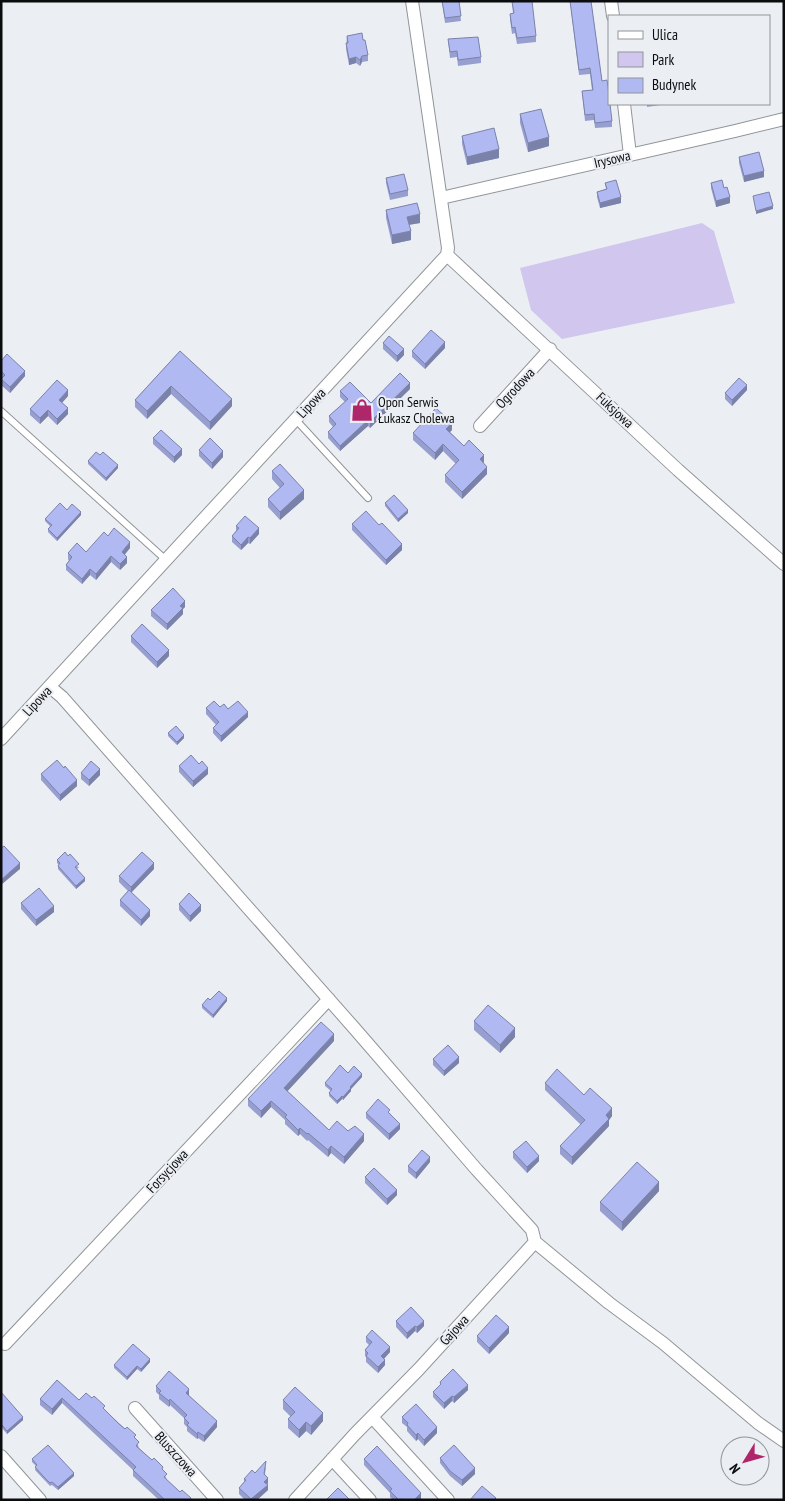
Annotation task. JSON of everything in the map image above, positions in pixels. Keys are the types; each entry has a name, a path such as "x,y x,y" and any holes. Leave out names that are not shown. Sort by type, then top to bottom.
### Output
{"street":[{"path":"412,1 448,248 447,255"},
{"path":"611,1 613,15"},
{"path":"624,105 630,155"},
{"name":"Irysowa","path":"441,198 784,119"},
{"name":"Fuksjowa","path":"447,255 678,470 784,564"},
{"name":"Lipowa","path":"1,739 447,255"},
{"name":"Ogrodowa","path":"480,426 550,350"},
{"path":"50,687 62,697 329,999 477,1170 532,1230 534,1242 663,1344 758,1423 784,1441"},
{"name":"Forsycjowa","path":"5,1344 329,999"},
{"name":"Gajowa","path":"295,1500 534,1242"},
{"name":"Bluszczowa","path":"135,1408 217,1500"},
{"path":"372,1417 448,1500"},
{"path":"1,1456 40,1500"},
{"path":"332,1459 370,1500"}],"lane":[{"path":"1,411 166,560"},
{"path":"296,420 368,498"}],"green space":[{"path":"702,223 714,231 735,303 562,339 531,310 520,268"}],"building":[{"path":"442,1 459,1 461,16 445,18"},
{"path":"532,1 536,36 517,38 515,27 512,28 510,14 514,13 512,2"},
{"path":"570,1 591,1 602,81 607,80 608,105 610,105 612,121 595,123 594,114 585,115 582,91 593,90 590,68 579,70"},
{"path":"362,33 368,55 362,56 360,60 356,57 349,59 346,43 348,43 347,36"},
{"path":"478,37 481,57 458,60 457,51 450,52 448,39"},
{"path":"541,109 549,137 528,143 520,114"},
{"path":"494,128 499,149 467,157 462,136"},
{"path":"759,152 764,171 744,176 739,157"},
{"path":"404,174 408,190 390,194 386,178"},
{"path":"616,180 621,197 600,203 597,192 607,189 605,183"},
{"path":"722,180 724,188 727,187 730,197 716,201 711,183"},
{"path":"769,192 773,206 756,211 753,196"},
{"path":"417,203 420,214 407,217 411,231 392,235 386,210"},
{"path":"431,330 445,342 425,364 412,351"},
{"path":"389,336 404,349 397,356 383,343"},
{"path":"180,351 232,399 210,422 171,386 147,411 135,400"},
{"path":"7,354 25,371 10,387 1,379 5,375 1,371 1,361"},
{"path":"400,373 410,383 370,422 368,420 340,446 328,432 336,424 329,416 348,399 340,391 350,382 371,403"},
{"path":"739,378 747,385 732,400 725,393"},
{"path":"57,380 68,390 59,400 68,408 57,419 48,410 40,418 30,409"},
{"path":"436,408 452,423 446,429 464,446 469,440 484,455 480,459 487,467 462,492 445,475 459,460 443,444 435,453 413,433"},
{"path":"161,430 182,449 174,457 153,438"},
{"path":"210,438 223,451 212,463 199,450"},
{"path":"96,452 100,455 103,452 118,465 106,478 88,461"},
{"path":"280,464 304,490 280,512 268,499 284,484 272,471"},
{"path":"394,495 408,510 398,519 385,503"},
{"path":"60,503 67,510 72,504 81,512 57,538 48,529 52,525 45,519"},
{"path":"366,511 379,525 382,523 402,544 386,560 352,524"},
{"path":"245,516 259,528 241,545 232,536 239,528 236,526"},
{"path":"114,528 130,542 122,552 127,557 120,564 111,556 96,574 90,569 82,579 66,565 72,557 68,553 77,543 86,552 104,532 108,536"},
{"path":"173,588 185,601 180,606 183,608 167,624 151,610"},
{"path":"142,624 169,650 157,662 131,636"},
{"path":"214,701 220,707 224,704 228,709 238,701 248,712 221,736 213,728 219,722 206,708"},
{"path":"176,726 184,735 177,742 168,733"},
{"path":"191,755 199,764 202,761 208,768 193,781 179,766"},
{"path":"57,760 77,780 60,795 41,774"},
{"path":"91,761 100,769 89,780 81,773"},
{"path":"4,846 20,863 1,880 1,848"},
{"path":"65,852 68,856 70,854 79,864 75,867 85,878 76,886 58,866 60,863 57,860"},
{"path":"142,852 154,863 131,887 119,876"},
{"path":"39,888 54,906 36,920 21,903"},
{"path":"129,890 150,910 141,920 120,900"},
{"path":"189,893 201,905 190,916 179,904"},
{"path":"219,991 227,998 213,1015 202,1005 208,998 210,1000"},
{"path":"488,1005 515,1028 500,1045 474,1021"},
{"path":"321,1022 334,1034 284,1088 329,1130 337,1121 348,1131 355,1126 364,1134 344,1157 331,1146 328,1150 308,1133 300,1128 298,1130 285,1117 287,1115 271,1101 261,1111 248,1099"},
{"path":"448,1045 459,1057 444,1071 433,1059"},
{"path":"340,1065 348,1073 354,1066 362,1074 343,1097 337,1101 329,1093 332,1089 325,1083"},
{"path":"557,1069 584,1095 590,1088 612,1108 606,1115 609,1119 572,1157 560,1146 585,1120 545,1083"},
{"path":"378,1099 390,1110 388,1112 400,1124 389,1134 366,1113"},
{"path":"526,1141 539,1156 527,1167 513,1152"},
{"path":"422,1150 430,1157 416,1173 408,1166"},
{"path":"637,1162 659,1182 622,1222 600,1202"},
{"path":"374,1168 397,1190 387,1199 365,1177"},
{"path":"411,1307 424,1321 407,1333 396,1321"},
{"path":"496,1315 509,1327 489,1348 477,1336"},
{"path":"372,1330 390,1347 381,1356 385,1360 378,1367 366,1356 368,1353 365,1350 372,1342 366,1337"},
{"path":"133,1344 150,1359 141,1369 137,1366 127,1377 114,1365"},
{"path":"453,1369 468,1385 444,1403 433,1392"},
{"path":"169,1371 189,1389 186,1393 217,1421 204,1436 198,1432 197,1434 187,1425 189,1423 184,1418 187,1415 170,1399 169,1401 159,1393 161,1391 156,1386"},
{"path":"57,1380 79,1400 86,1393 92,1398 94,1396 105,1406 103,1408 119,1424 125,1429 127,1427 136,1435 134,1437 139,1442 136,1446 152,1460 154,1458 163,1467 162,1469 167,1474 164,1477 180,1492 182,1490 191,1498 190,1500 163,1500 133,1470 136,1467 62,1398 52,1409 40,1399"},
{"path":"295,1387 323,1413 311,1426 306,1422 299,1430 288,1419 295,1412 283,1400"},
{"path":"1,1392 23,1417 7,1431 1,1426"},
{"path":"416,1404 437,1427 424,1440 418,1433 416,1435 402,1417"},
{"path":"48,1445 74,1473 58,1487 52,1482 50,1483 43,1476 35,1467 37,1465 32,1459"},
{"path":"454,1445 475,1468 462,1480 450,1471 440,1458"},
{"path":"377,1446 421,1493 414,1500 399,1500 390,1491 392,1489 364,1459"},
{"path":"266,1461 264,1474 268,1478 264,1482 268,1485 251,1499 239,1488 252,1470 255,1473"},
{"path":"482,1486 496,1498 494,1500 470,1500"},
{"path":"338,1488 350,1500 326,1500"}],"place":[{"name":"Opon Serwis Łukasz Cholewa","path":"362,410"}]}
